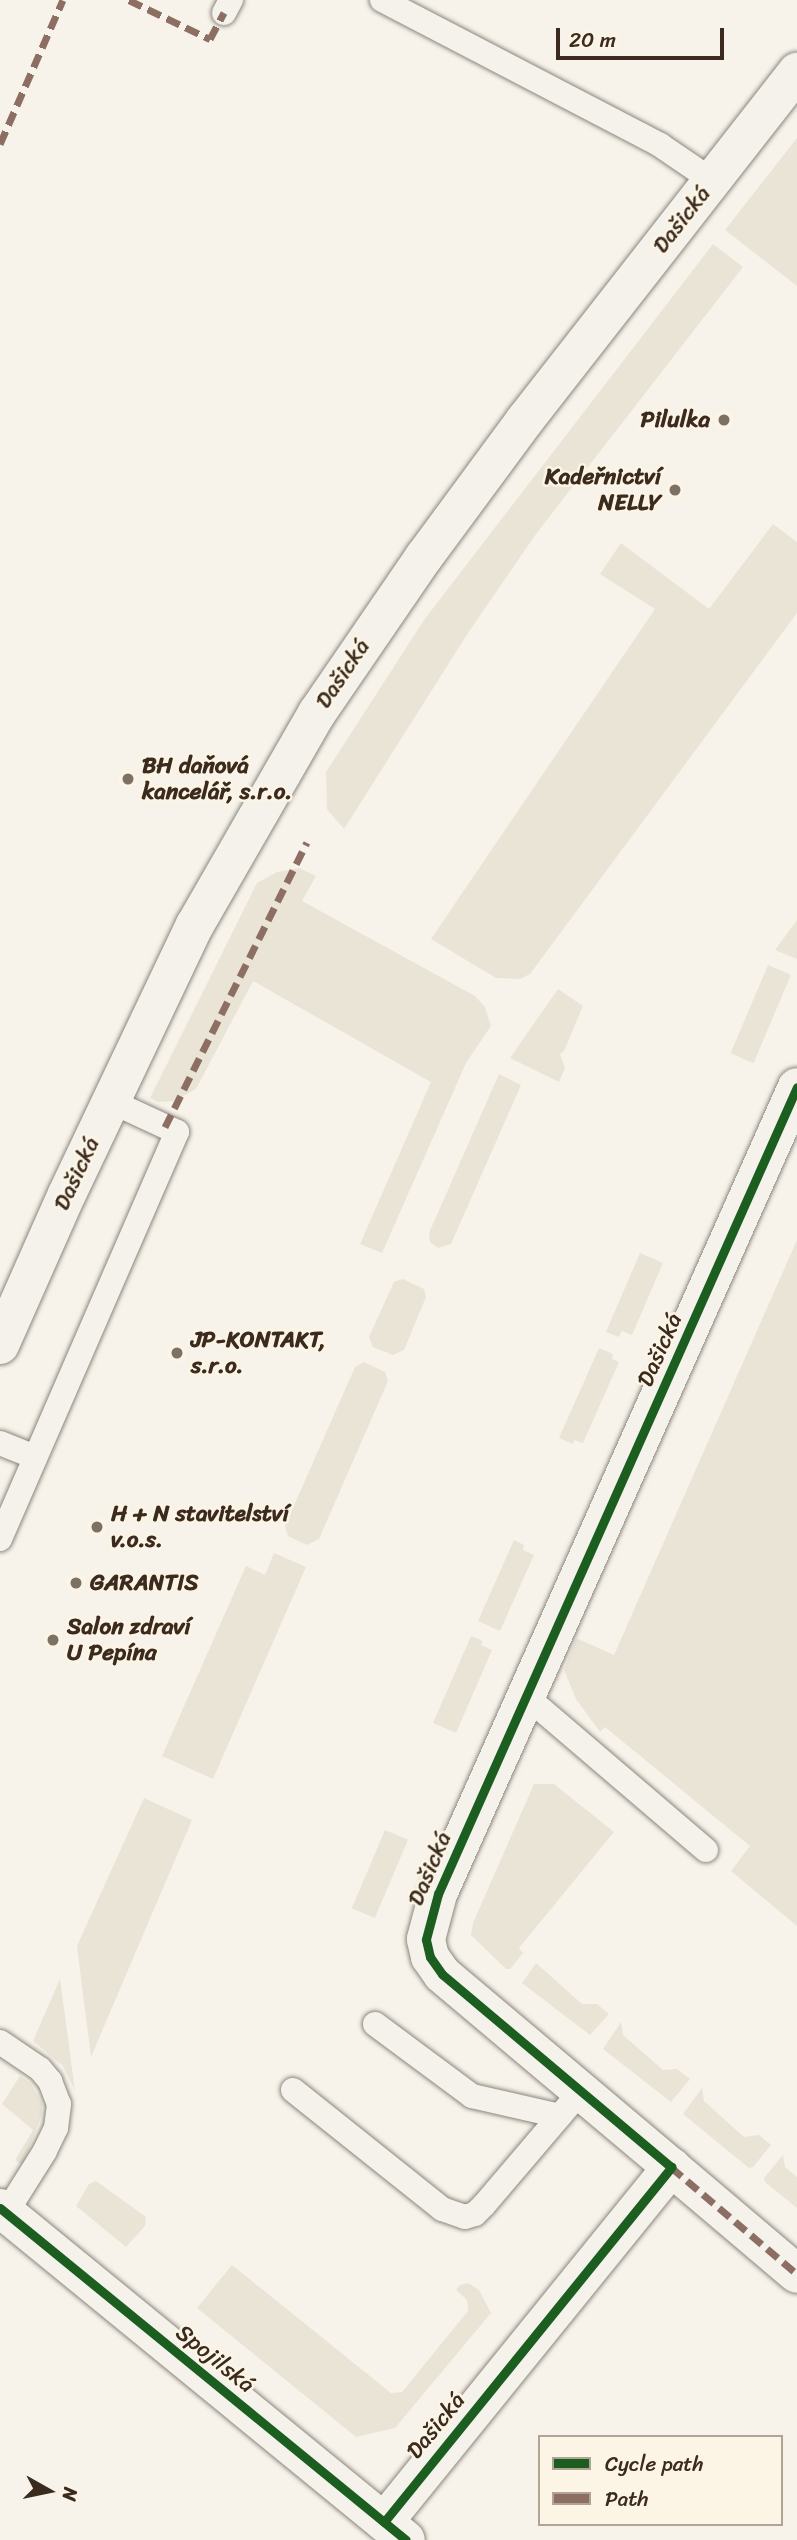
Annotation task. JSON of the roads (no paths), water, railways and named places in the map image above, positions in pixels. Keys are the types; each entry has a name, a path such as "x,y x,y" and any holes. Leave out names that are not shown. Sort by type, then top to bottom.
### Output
{"street":[{"name":"Dašická","path":"0,1345 110,1101 195,925 258,811 352,659 525,420 797,72"},
{"name":"Dašická","path":"395,2531 671,2167 570,2104 442,1974 430,1957 426,1939 438,1894 528,1698 797,1087"},
{"path":"671,2167 797,2274"},
{"name":"Spojilská","path":"3,2210 395,2531"}],"lane":[{"path":"382,0 660,145 713,181"},
{"path":"0,1538 177,1132 110,1101"},
{"path":"0,1443 35,1457"},
{"path":"528,1698 706,1850"},
{"path":"375,2024 472,2096 570,2104"},
{"path":"0,2042 40,2069 50,2081 59,2104 56,2128 46,2151 27,2185 3,2210"},
{"path":"293,2090 442,2209 465,2217 475,2214 484,2205 570,2104"}],"place":[{"name":"Pilulka","path":"724,420"},
{"name":"Kadeřnictví NELLY","path":"675,490"},
{"name":"BH daňová kancelář, s.r.o.","path":"128,779"},
{"name":"JP-KONTAKT, s.r.o.","path":"177,1353"},
{"name":"H + N stavitelství v.o.s.","path":"97,1527"},
{"name":"GARANTIS","path":"76,1583"},
{"name":"Salon zdraví U Pepína","path":"53,1640"}]}
